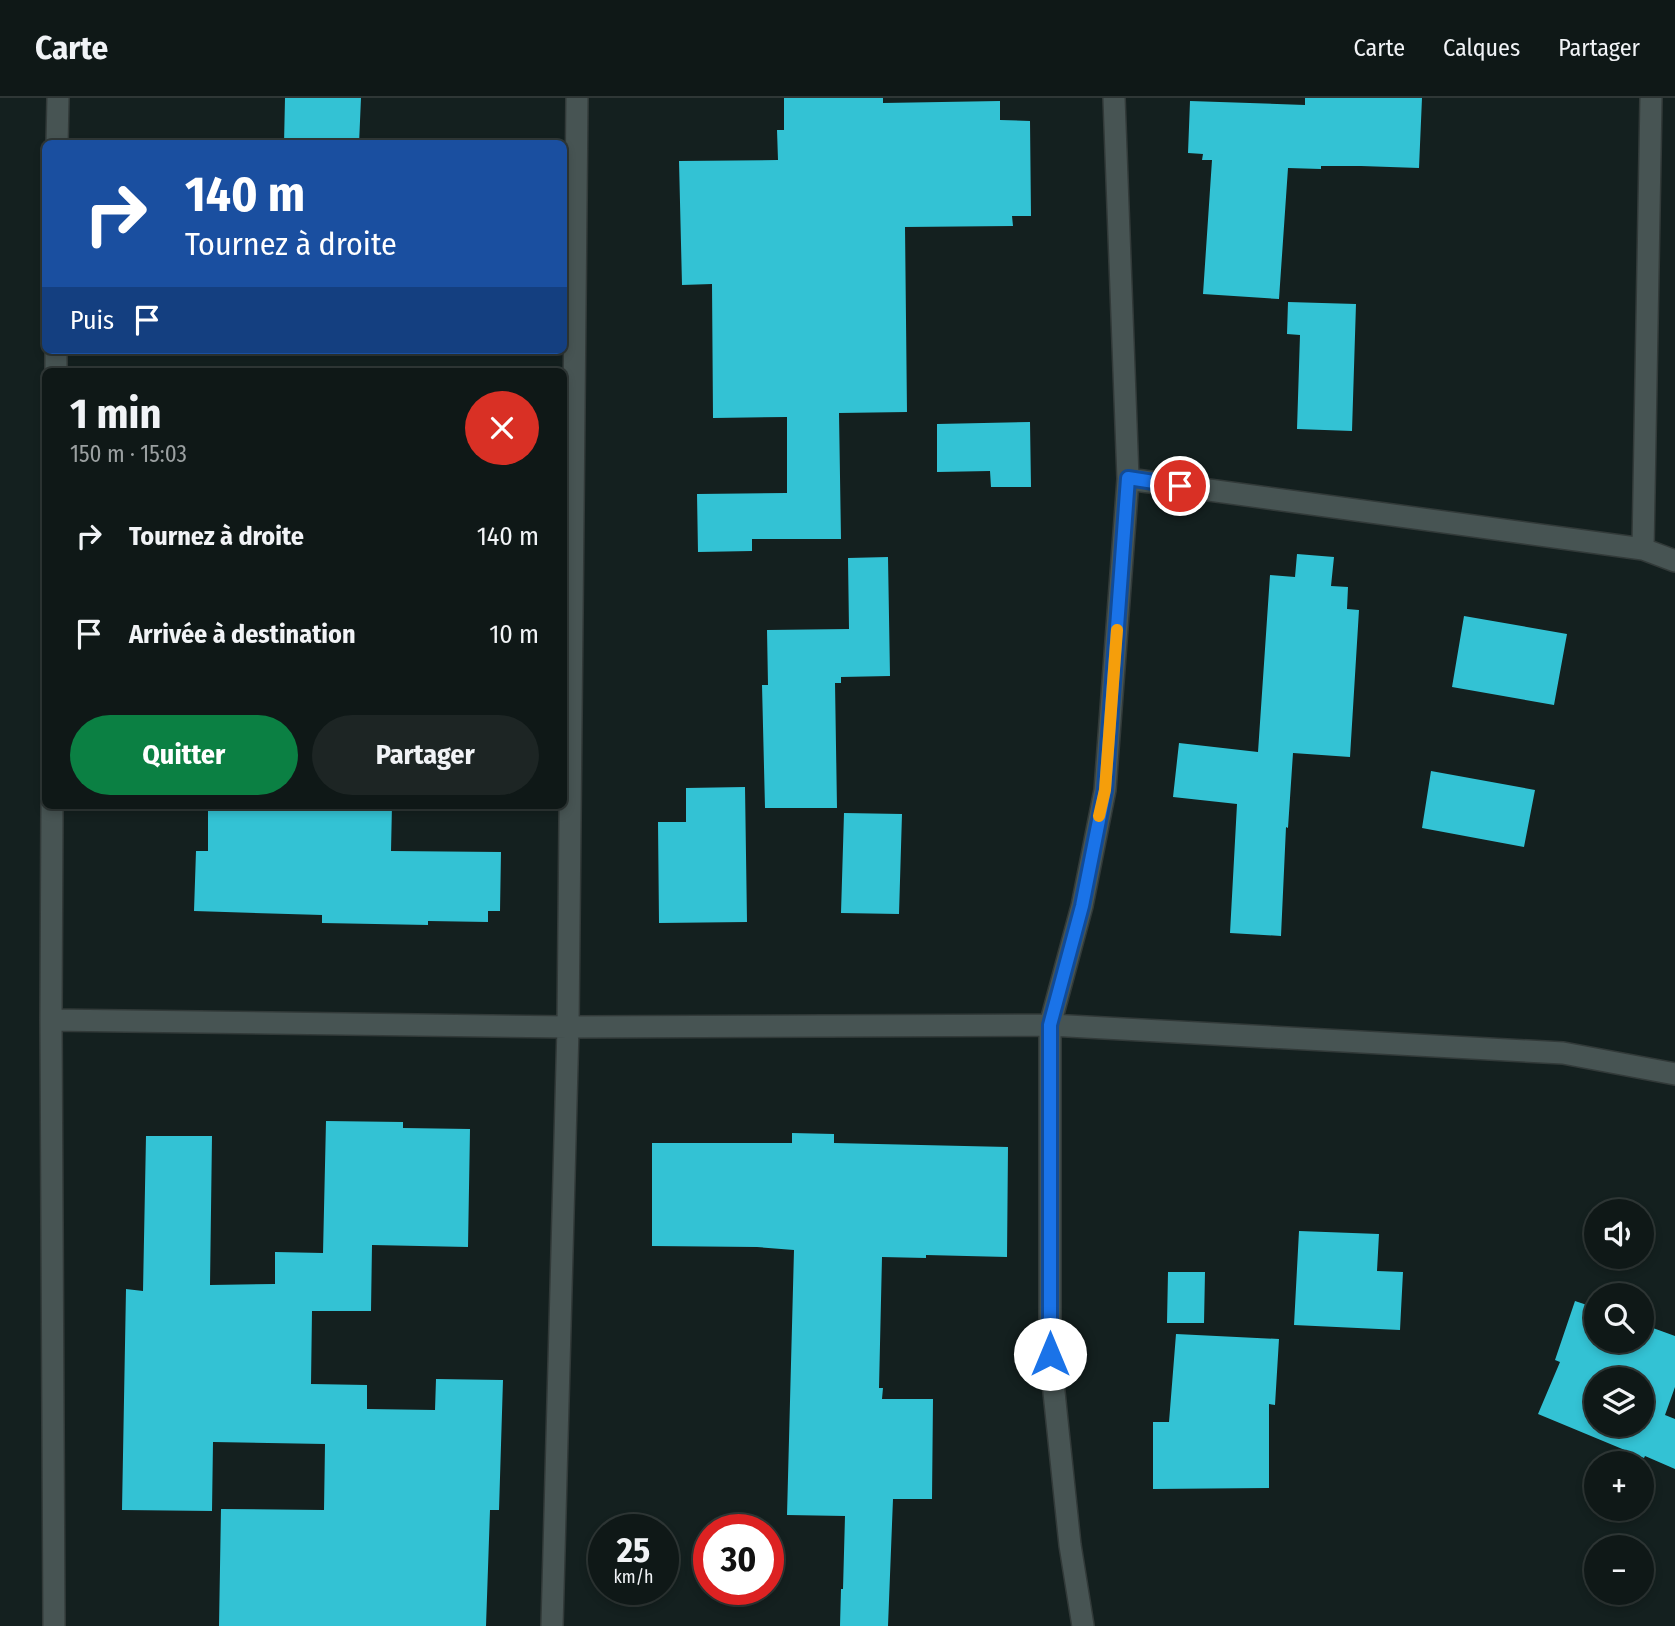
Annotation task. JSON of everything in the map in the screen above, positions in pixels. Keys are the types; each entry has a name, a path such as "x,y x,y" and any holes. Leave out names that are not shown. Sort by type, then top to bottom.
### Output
{"street":[{"path":"57,140 58,98"},
{"path":"552,1626 568,1027 577,98"},
{"path":"1083,1626 1070,1545 1050,1354 1050,1025 1082,906 1105,790 1128,478 1114,98"},
{"path":"1643,549 1651,98"},
{"path":"1128,478 1643,549 1675,561"},
{"path":"52,809 54,1626"},
{"path":"51,1020 568,1027 1050,1025 1563,1053 1675,1074"}],"building":[{"path":"285,98 361,98 359,140 284,140"},
{"path":"784,98 883,98 883,103 1000,101 1000,120 1030,121 1031,216 1012,216 1013,226 905,227 907,412 839,413 841,539 752,539 752,551 698,552 697,494 787,493 787,417 713,418 712,284 682,285 679,161 778,160 777,130 784,130"},
{"path":"1305,98 1422,98 1419,168 1288,168 1279,299 1203,294 1212,160 1202,160 1203,154 1188,153 1190,101 1305,105"},
{"path":"1288,302 1356,304 1352,431 1297,429 1300,335 1287,334"},
{"path":"1030,422 1031,487 991,487 990,471 937,472 937,424"},
{"path":"1297,554 1334,557 1331,586 1348,587 1347,609 1359,610 1350,757 1293,753 1288,828 1286,827 1281,936 1230,933 1237,804 1173,797 1179,743 1258,752 1270,575 1295,577"},
{"path":"888,557 890,676 841,677 841,683 835,683 837,808 765,808 762,685 768,685 767,630 849,629 848,558"},
{"path":"1464,616 1567,634 1554,705 1452,687"},
{"path":"1431,771 1535,790 1524,847 1422,828"},
{"path":"745,787 747,922 659,923 658,822 686,822 686,788"},
{"path":"208,809 392,809 391,851 501,852 500,911 488,911 488,922 428,921 428,925 322,923 322,915 194,911 196,851 208,851"},
{"path":"844,813 902,814 899,914 841,913"},
{"path":"326,1121 403,1122 403,1128 470,1129 468,1247 372,1245 371,1311 312,1311 311,1384 367,1385 367,1409 435,1410 436,1379 503,1380 499,1510 490,1510 486,1626 219,1626 221,1509 324,1510 325,1444 213,1442 212,1511 122,1510 126,1289 143,1291 146,1136 212,1136 210,1285 275,1284 275,1252 323,1253"},
{"path":"792,1133 834,1134 834,1143 1008,1147 1007,1257 882,1257 879,1388 883,1388 882,1399 933,1399 932,1499 893,1499 888,1626 840,1626 845,1516 787,1515 794,1250 652,1246 652,1143 792,1143"},
{"path":"1299,1231 1379,1234 1377,1271 1403,1272 1400,1330 1294,1325"},
{"path":"1168,1272 1205,1272 1204,1323 1167,1323"},
{"path":"1575,1301 1584,1304 1584,1353 1654,1353 1654,1328 1675,1336 1675,1387 1665,1415 1675,1419 1675,1469 1654,1460 1654,1451 1627,1451 1593,1437 1654,1437 1654,1367 1584,1367 1584,1433 1538,1414 1560,1362 1555,1360"},
{"path":"1176,1334 1279,1339 1275,1405 1269,1404 1269,1488 1153,1489 1153,1422 1169,1422"}],"slow traffic":[{"path":"1099,816 1105,790 1117,630"}],"route":[{"path":"1050,1354 1050,1025 1082,906 1105,790 1128,478 1180,486"}]}
